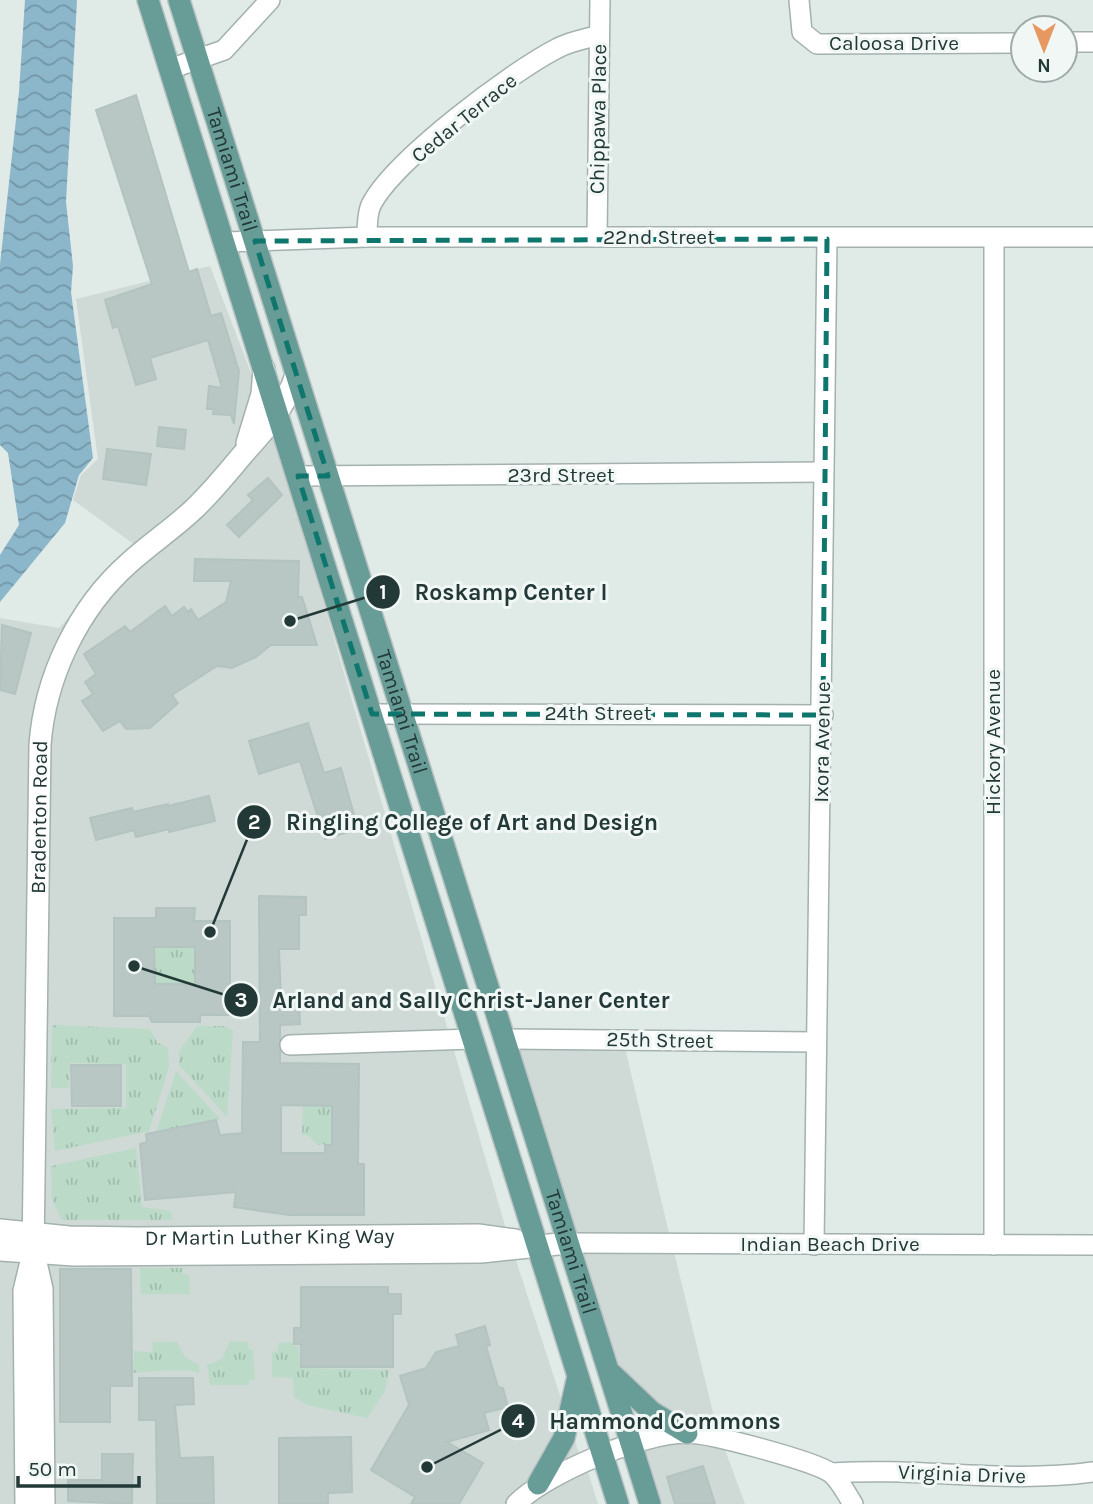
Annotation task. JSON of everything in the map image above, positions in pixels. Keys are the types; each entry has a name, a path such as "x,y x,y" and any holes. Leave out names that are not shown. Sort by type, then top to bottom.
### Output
{"main road":[{"name":"Tamiami Trail","path":"148,0 618,1504"},
{"name":"Tamiami Trail","path":"179,0 650,1504"},
{"path":"457,985 485,1027 504,1039"},
{"path":"473,1039 495,1060 522,1098"},
{"path":"608,1370 652,1412 687,1433"},
{"path":"538,1484 564,1438 578,1374"}],"street":[{"path":"170,69 224,50 270,0"},
{"name":"Chippawa Place","path":"597,237 600,0"},
{"name":"Caloosa Drive","path":"799,0 802,32 817,44 1009,43"},
{"name":"Cedar Terrace","path":"367,237 370,207 382,191 447,126 502,83 558,48 599,35"},
{"name":"22nd Street","path":"225,242 367,237 1093,237"},
{"name":"Hickory Avenue","path":"994,1245 995,238"},
{"name":"Ixora Avenue","path":"814,1245 828,239"},
{"name":"Bradenton Road","path":"243,455 262,394 264,367"},
{"name":"Bradenton Road","path":"26,1504 24,1291 33,1244 40,745 51,685 73,635 107,586 128,564 197,506 243,455 278,413 296,375"},
{"name":"23rd Street","path":"298,476 823,472"},
{"name":"24th Street","path":"372,715 823,715"},
{"path":"290,1045 473,1039"},
{"name":"25th Street","path":"504,1039 815,1042"},
{"name":"Dr Martin Luther King Way","path":"0,1230 33,1244"},
{"name":"Indian Beach Drive","path":"568,1243 1093,1245"},
{"name":"Dr Martin Luther King Way","path":"0,1250 33,1244 481,1252 568,1243"},
{"name":"Bradenton Road","path":"33,1244 42,1289 44,1504"},
{"path":"516,1504 538,1484 603,1456 658,1436 687,1433 752,1446 832,1474 853,1504"},
{"name":"Virginia Drive","path":"832,1474 873,1470 1052,1476 1093,1472"}],"highlighted area":[{"path":"827,239 823,715 372,714 298,476 328,476 255,241"}],"shaded area":[{"path":"210,266 274,433 508,1236 585,1472 588,1472 598,1504 0,1504 0,618 59,628 135,545 73,500 81,475 98,459 76,299"},
{"path":"516,1048 625,1048 669,1233 574,1233 532,1101 534,1098"},
{"path":"580,1252 674,1252 717,1429 689,1423 657,1404 615,1365"},
{"path":"685,1443 725,1450 745,1504 658,1504 642,1452 660,1445"}],"green space":[{"path":"154,947 195,947 195,984 155,984"},
{"path":"52,1025 150,1029 157,1042 168,1048 169,1067 149,1131 55,1151 51,1109 126,1108 126,1064 70,1063 69,1088 51,1088"},
{"path":"197,1026 224,1026 233,1030 227,1117 179,1065 179,1051"},
{"path":"176,1071 220,1119 156,1133"},
{"path":"303,1107 331,1107 331,1140 351,1141 318,1145 308,1135 302,1135"},
{"path":"136,1148 142,1207 171,1211 172,1220 62,1220 52,1200 51,1166"},
{"path":"140,1268 182,1268 183,1274 189,1275 190,1294 141,1294"},
{"path":"230,1341 248,1342 249,1349 253,1350 255,1380 249,1380 249,1385 210,1385 207,1365 222,1359"},
{"path":"152,1342 177,1342 185,1357 199,1365 199,1373 176,1370 126,1373 125,1361 134,1361 134,1351 153,1352"},
{"path":"293,1342 294,1346 299,1346 300,1368 389,1370 385,1391 367,1418 307,1405 294,1397 293,1378 272,1377 272,1352 278,1351 278,1343"}],"water":[{"path":"25,0 77,0 66,202 73,266 71,292 93,458 79,475 65,523 0,602 0,555 19,525 8,453 0,445 0,264 19,92"}],"building":[{"path":"136,95 189,272 197,269 211,316 221,313 239,371 234,424 231,415 213,414 214,409 207,409 209,386 222,388 208,340 150,358 156,379 136,385 118,326 113,328 105,300 152,284 96,110"},
{"path":"159,427 186,430 184,449 157,446"},
{"path":"107,449 151,454 146,485 103,479"},
{"path":"268,478 282,495 239,537 227,525 253,500 248,495"},
{"path":"195,559 299,561 298,597 302,597 317,645 271,645 256,657 232,668 217,666 172,695 178,703 150,728 126,729 120,721 103,731 82,701 93,694 85,682 96,674 84,654 125,626 130,632 165,606 172,616 184,607 188,612 191,609 198,620 226,602 231,581 194,581"},
{"path":"2,625 31,633 15,694 0,690"},
{"path":"308,723 324,773 341,768 358,829 325,839 300,761 259,774 249,741"},
{"path":"209,796 215,821 136,837 134,830 96,840 90,818 132,808 133,812 168,806"},
{"path":"259,896 306,897 306,915 299,915 299,949 279,949 281,1001 299,1001 300,1024 280,1025 280,1063 359,1064 358,1164 364,1164 364,1215 289,1215 234,1207 236,1192 145,1200 140,1144 147,1142 146,1134 216,1120 220,1135 242,1133 243,1042 260,1042","holes":["281,1105 332,1106 332,1145 325,1145 325,1153 281,1153"]},
{"path":"156,908 195,908 194,921 230,921 230,1015 200,1015 200,1022 152,1022 149,1016 114,1016 114,918 156,918","holes":["154,947 195,947 195,984 155,984"]},
{"path":"71,1065 121,1065 121,1106 72,1106"},
{"path":"60,1269 131,1269 132,1386 110,1386 110,1422 60,1422"},
{"path":"301,1287 388,1287 388,1294 401,1294 401,1314 393,1314 393,1367 301,1367 301,1344 294,1344 294,1328 301,1328"},
{"path":"485,1326 490,1345 486,1346 498,1387 503,1388 508,1407 484,1413 489,1430 447,1442 483,1463 459,1504 411,1504 415,1497 371,1470 409,1405 400,1376 426,1368 436,1352 459,1346 456,1335"},
{"path":"139,1378 193,1378 194,1404 175,1405 180,1458 213,1457 214,1504 157,1504 156,1420 139,1420"},
{"path":"351,1437 352,1492 328,1493 328,1504 279,1504 279,1438"},
{"path":"102,1454 133,1454 132,1504 68,1501 68,1480 102,1480"},
{"path":"703,1466 715,1504 675,1504 667,1477"}],"place":[{"name":"Roskamp Center I","path":"290,621"},
{"name":"Ringling College of Art and Design","path":"210,932"},
{"name":"Arland and Sally Christ-Janer Center","path":"134,966"},
{"name":"Hammond Commons","path":"427,1467"}]}
